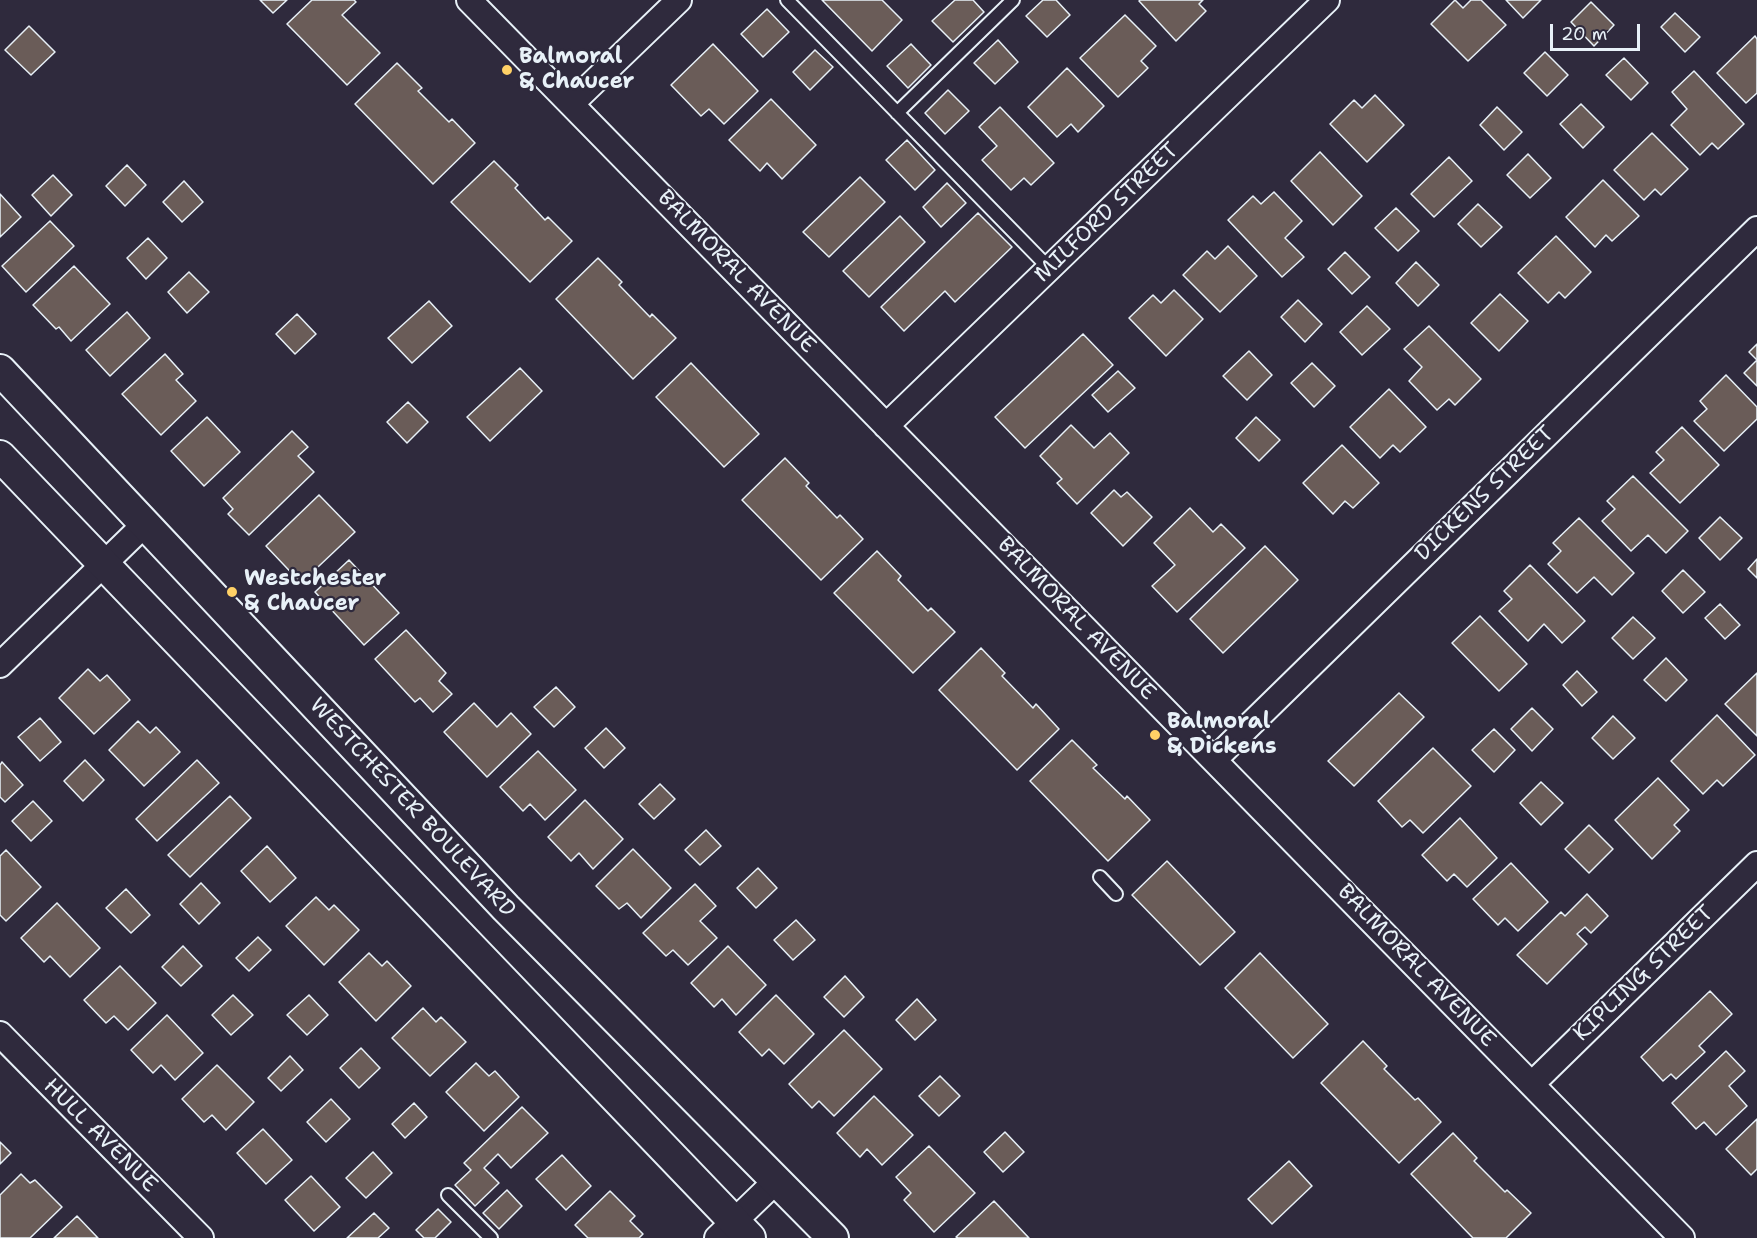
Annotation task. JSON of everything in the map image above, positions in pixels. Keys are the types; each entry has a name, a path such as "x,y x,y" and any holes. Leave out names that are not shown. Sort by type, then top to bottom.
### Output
{"street":[{"name":"BALMORAL AVENUE","path":"470,0 1682,1238"},
{"path":"571,104 679,0"},
{"name":"MILFORD STREET","path":"886,426 1327,0"},
{"name":"DICKENS STREET","path":"1214,760 1757,229"},
{"name":"WESTCHESTER BOULEVARD","path":"0,370 506,908 833,1238"},
{"path":"0,456 734,1232 776,1181"},
{"path":"0,665 145,524"},
{"name":"KIPLING STREET","path":"1532,1084 1757,864"},
{"name":"HULL AVENUE","path":"0,1034 201,1238"}],"lane":[{"path":"787,0 1049,268"},
{"path":"897,113 1013,0"},
{"path":"1100,877 1116,894"},
{"path":"448,1195 491,1238"}],"building":[{"path":"260,0 287,0 273,13"},
{"path":"312,0 354,0 356,2 342,15 380,53 347,85 287,24"},
{"path":"822,0 882,0 902,20 872,51"},
{"path":"955,0 973,0 984,12 953,42 932,21"},
{"path":"1043,0 1056,0 1070,15 1047,37 1026,16"},
{"path":"1140,0 1203,0 1199,4 1206,11 1176,41"},
{"path":"1455,0 1463,8 1471,0 1481,0 1506,25 1468,61 1431,24"},
{"path":"1506,0 1541,0 1523,18"},
{"path":"1591,2 1614,25 1594,46 1571,22"},
{"path":"767,9 789,32 763,57 741,34"},
{"path":"1675,13 1700,37 1685,52 1661,27"},
{"path":"1125,15 1156,46 1141,61 1148,68 1118,97 1080,58"},
{"path":"29,26 55,52 31,75 5,50"},
{"path":"1755,36 1757,39 1757,93 1746,103 1717,73"},
{"path":"998,40 1018,62 995,84 974,63"},
{"path":"713,44 758,91 724,124 709,109 701,116 671,85"},
{"path":"911,44 931,65 908,88 887,66"},
{"path":"815,50 833,67 810,90 793,72"},
{"path":"1545,52 1568,75 1547,96 1524,73"},
{"path":"1624,58 1648,83 1631,100 1606,75"},
{"path":"397,63 422,88 418,91 449,122 452,119 475,143 433,184 355,104"},
{"path":"1067,68 1104,106 1078,132 1071,124 1057,137 1028,107"},
{"path":"1694,71 1744,124 1718,149 1712,143 1700,155 1671,125 1687,109 1672,92"},
{"path":"948,90 969,111 945,134 925,113"},
{"path":"1375,95 1404,125 1367,162 1330,124 1354,100 1362,108"},
{"path":"771,99 816,145 782,179 767,163 760,171 729,140"},
{"path":"1581,104 1604,127 1583,148 1560,124"},
{"path":"1000,107 1054,163 1031,185 1024,178 1011,190 982,160 997,146 979,127"},
{"path":"1497,107 1522,132 1504,150 1480,125"},
{"path":"1652,133 1688,169 1661,195 1655,189 1644,200 1614,170"},
{"path":"907,140 935,170 915,190 886,160"},
{"path":"1320,152 1362,196 1333,225 1291,181"},
{"path":"1528,154 1551,178 1530,198 1507,175"},
{"path":"1449,157 1472,181 1434,217 1411,194"},
{"path":"494,161 518,185 515,188 545,220 548,217 572,241 530,282 451,202"},
{"path":"127,165 146,185 125,206 106,186"},
{"path":"53,175 72,195 51,216 32,195"},
{"path":"860,177 885,202 829,257 803,232"},
{"path":"1603,180 1639,216 1612,241 1606,235 1595,247 1566,217"},
{"path":"184,181 203,202 182,222 163,202"},
{"path":"947,183 966,203 941,227 923,207"},
{"path":"1274,192 1302,221 1285,238 1304,257 1282,277 1228,220 1253,196 1261,204"},
{"path":"0,194 21,217 0,237"},
{"path":"1478,204 1502,227 1481,247 1458,224"},
{"path":"1396,208 1419,231 1398,251 1375,228"},
{"path":"978,213 1012,247 955,302 945,291 904,331 881,307"},
{"path":"900,216 925,242 869,297 843,271"},
{"path":"50,221 74,246 26,292 2,266"},
{"path":"1556,236 1591,272 1565,298 1559,292 1548,303 1518,273"},
{"path":"148,238 167,258 146,279 127,258"},
{"path":"1228,246 1257,276 1220,312 1183,275 1207,251 1215,259"},
{"path":"1345,252 1370,277 1352,294 1328,269"},
{"path":"598,258 622,282 619,285 650,317 652,314 676,338 633,379 556,299"},
{"path":"1416,262 1439,285 1418,306 1396,283"},
{"path":"74,266 110,304 71,341 59,327 56,329 33,305"},
{"path":"189,272 209,292 187,313 168,292"},
{"path":"1174,290 1203,319 1166,356 1129,318 1153,295 1161,303"},
{"path":"1500,294 1528,321 1499,351 1471,323"},
{"path":"1298,300 1322,324 1305,342 1281,317"},
{"path":"429,301 452,326 412,363 388,338"},
{"path":"1367,306 1390,329 1362,355 1340,332"},
{"path":"127,312 150,338 110,376 86,350"},
{"path":"297,314 316,334 295,354 276,334"},
{"path":"1429,326 1481,379 1455,405 1449,399 1437,410 1409,381 1422,367 1404,349"},
{"path":"1083,334 1113,365 1025,448 995,417"},
{"path":"1757,344 1757,360 1749,352"},
{"path":"1249,351 1272,375 1247,400 1223,376"},
{"path":"165,354 183,374 176,380 196,401 161,435 122,394"},
{"path":"1757,360 1757,386 1744,373"},
{"path":"691,363 759,434 724,467 656,397"},
{"path":"1312,363 1335,386 1314,407 1291,383"},
{"path":"520,368 542,391 490,441 467,417"},
{"path":"1118,371 1135,388 1108,412 1092,395"},
{"path":"1726,375 1757,407 1757,419 1724,451 1694,421 1707,409 1700,401"},
{"path":"1389,389 1426,427 1400,452 1393,445 1380,458 1350,427"},
{"path":"408,402 428,422 407,443 387,422"},
{"path":"207,417 240,452 204,486 171,451"},
{"path":"1256,417 1280,440 1259,461 1236,438"},
{"path":"1071,425 1094,448 1110,433 1129,453 1077,504 1057,483 1062,479 1040,456"},
{"path":"1682,427 1719,465 1680,503 1650,473 1664,460 1656,452"},
{"path":"292,431 308,447 298,456 314,472 249,535 228,514 233,509 223,498"},
{"path":"1342,445 1379,483 1353,508 1345,501 1333,514 1303,483"},
{"path":"785,458 809,483 806,486 837,518 840,515 863,539 821,580 742,500"},
{"path":"1633,476 1688,531 1666,553 1648,535 1631,551 1602,521 1615,509 1607,501"},
{"path":"1114,490 1121,497 1127,492 1152,517 1123,546 1091,513"},
{"path":"319,495 355,532 301,583 266,546"},
{"path":"1190,508 1213,532 1221,524 1245,548 1177,612 1152,586 1175,565 1154,543"},
{"path":"1720,517 1742,538 1720,560 1699,538"},
{"path":"1579,518 1634,573 1612,595 1594,577 1577,593 1548,564 1561,551 1553,543"},
{"path":"1265,546 1298,580 1223,653 1190,619"},
{"path":"877,551 901,576 898,580 928,611 931,608 955,632 913,673 834,593"},
{"path":"1757,559 1757,578 1748,569"},
{"path":"349,560 399,613 364,645 315,592"},
{"path":"1530,565 1585,621 1562,643 1544,624 1528,641 1499,611 1512,599 1504,591"},
{"path":"1683,570 1705,592 1683,613 1662,591"},
{"path":"1720,604 1740,625 1725,639 1705,618"},
{"path":"1480,616 1527,664 1499,691 1452,643"},
{"path":"1633,617 1655,638 1633,659 1612,638"},
{"path":"406,630 446,673 439,681 452,694 433,712 420,698 415,702 375,659"},
{"path":"981,648 1005,673 1002,676 1033,708 1036,704 1059,729 1017,770 939,690"},
{"path":"1666,658 1687,680 1666,701 1644,680"},
{"path":"88,669 100,681 107,675 130,700 94,734 59,698"},
{"path":"1577,671 1597,692 1582,706 1563,685"},
{"path":"1757,673 1757,736 1725,704"},
{"path":"556,687 575,707 554,727 534,707"},
{"path":"1399,693 1424,717 1354,786 1328,761"},
{"path":"474,703 497,727 511,713 531,734 487,777 444,732"},
{"path":"1532,708 1553,729 1532,751 1511,729"},
{"path":"1717,715 1755,755 1723,786 1717,780 1703,794 1671,761"},
{"path":"1613,716 1635,738 1613,759 1592,738"},
{"path":"40,718 61,742 40,761 18,737"},
{"path":"138,721 150,733 156,727 180,752 144,786 109,750"},
{"path":"606,728 625,748 604,768 585,748"},
{"path":"1494,729 1515,750 1494,772 1472,750"},
{"path":"1072,740 1097,765 1093,768 1125,799 1127,796 1150,820 1108,861 1030,781"},
{"path":"1433,748 1471,786 1423,833 1410,820 1402,827 1378,801"},
{"path":"538,751 576,790 545,820 530,804 523,811 500,787"},
{"path":"85,760 104,780 83,801 64,781"},
{"path":"197,760 219,783 157,841 136,819"},
{"path":"2,762 23,785 5,802 0,797 0,765"},
{"path":"1658,778 1689,810 1674,825 1680,831 1652,859 1615,820"},
{"path":"1541,782 1563,803 1541,825 1520,803"},
{"path":"660,784 675,799 654,819 639,804"},
{"path":"230,796 251,818 190,877 168,855"},
{"path":"585,800 623,839 593,869 579,853 571,861 548,837"},
{"path":"33,801 52,821 31,841 12,821"},
{"path":"1460,818 1497,858 1467,887 1454,874 1447,881 1422,855"},
{"path":"1589,825 1613,849 1589,873 1565,849"},
{"path":"706,830 721,846 700,865 685,850"},
{"path":"267,846 296,878 270,902 241,871"},
{"path":"633,849 671,888 641,918 627,903 619,909 596,886"},
{"path":"6,850 41,887 6,921 0,915 0,856"},
{"path":"1167,861 1235,932 1200,965 1132,895"},
{"path":"1511,863 1548,902 1518,931 1505,918 1498,925 1473,899"},
{"path":"758,868 777,888 756,908 737,888"},
{"path":"201,883 220,903 199,924 180,904"},
{"path":"695,884 716,906 700,921 717,938 688,965 673,950 666,956 643,933"},
{"path":"126,889 150,915 131,933 106,908"},
{"path":"1587,894 1608,916 1591,933 1585,927 1577,934 1587,944 1547,984 1517,955 1561,912 1565,916"},
{"path":"316,897 329,910 334,905 359,930 324,965 286,926"},
{"path":"57,903 100,948 70,977 50,956 44,962 21,938"},
{"path":"796,920 815,940 793,960 774,940"},
{"path":"258,937 271,950 249,971 236,958"},
{"path":"183,946 202,966 181,986 162,967"},
{"path":"728,946 766,985 736,1015 722,999 714,1007 691,983"},
{"path":"369,953 382,966 387,961 411,986 376,1021 339,982"},
{"path":"1260,953 1328,1024 1293,1058 1225,988"},
{"path":"120,966 156,1003 128,1030 114,1016 106,1023 84,1000"},
{"path":"845,976 864,997 844,1017 824,997"},
{"path":"1710,991 1732,1014 1699,1046 1705,1052 1676,1079 1671,1074 1663,1081 1641,1057"},
{"path":"233,995 253,1015 231,1035 212,1015"},
{"path":"309,995 328,1015 307,1035 287,1015"},
{"path":"776,995 814,1034 784,1064 769,1049 762,1056 739,1032"},
{"path":"917,999 936,1020 915,1040 896,1020"},
{"path":"423,1008 436,1022 441,1017 466,1042 430,1076 392,1038"},
{"path":"167,1015 203,1053 175,1080 161,1065 153,1073 131,1050"},
{"path":"844,1030 882,1069 834,1116 819,1101 812,1108 789,1084"},
{"path":"1363,1041 1387,1066 1384,1069 1415,1100 1418,1098 1441,1122 1399,1163 1321,1083"},
{"path":"361,1048 380,1068 359,1088 340,1068"},
{"path":"1726,1051 1745,1071 1729,1086 1747,1106 1716,1135 1704,1122 1696,1129 1672,1103"},
{"path":"290,1056 303,1070 281,1091 268,1078"},
{"path":"476,1063 489,1076 495,1071 519,1097 484,1131 446,1092"},
{"path":"217,1065 254,1102 226,1130 212,1115 204,1122 182,1099"},
{"path":"940,1076 960,1096 939,1116 919,1096"},
{"path":"874,1096 913,1135 882,1165 867,1149 860,1157 837,1133"},
{"path":"331,1099 350,1119 326,1142 307,1122"},
{"path":"414,1103 427,1117 405,1138 392,1124"},
{"path":"522,1107 548,1133 511,1168 498,1154 484,1168 499,1183 475,1206 455,1185 471,1170 464,1163"},
{"path":"1757,1119 1757,1169 1751,1175 1726,1149"},
{"path":"263,1129 292,1160 266,1184 237,1153"},
{"path":"1005,1132 1024,1152 1003,1172 984,1152"},
{"path":"1453,1133 1477,1158 1474,1161 1505,1192 1507,1190 1531,1213 1506,1238 1473,1238 1411,1174"},
{"path":"0,1142 11,1153 0,1164"},
{"path":"929,1146 975,1193 934,1232 904,1200 911,1193 896,1177"},
{"path":"373,1152 392,1173 366,1198 346,1178"},
{"path":"562,1155 591,1186 566,1210 536,1179"},
{"path":"1289,1161 1312,1186 1272,1224 1248,1199"},
{"path":"21,1174 30,1183 35,1180 62,1207 30,1238 0,1238 0,1195"},
{"path":"311,1176 340,1207 314,1231 285,1200"},
{"path":"507,1190 522,1206 499,1229 483,1213"},
{"path":"610,1191 635,1216 630,1221 643,1234 639,1238 588,1238 575,1225"},
{"path":"994,1201 1029,1238 956,1237"},
{"path":"438,1209 451,1222 435,1238 424,1238 416,1230"},
{"path":"374,1213 389,1228 378,1238 347,1238"},
{"path":"77,1216 98,1238 54,1238"}],"place":[{"name":"Balmoral & Chaucer","path":"507,70"},
{"name":"Westchester & Chaucer","path":"232,592"},
{"name":"Balmoral & Dickens","path":"1155,735"}]}
